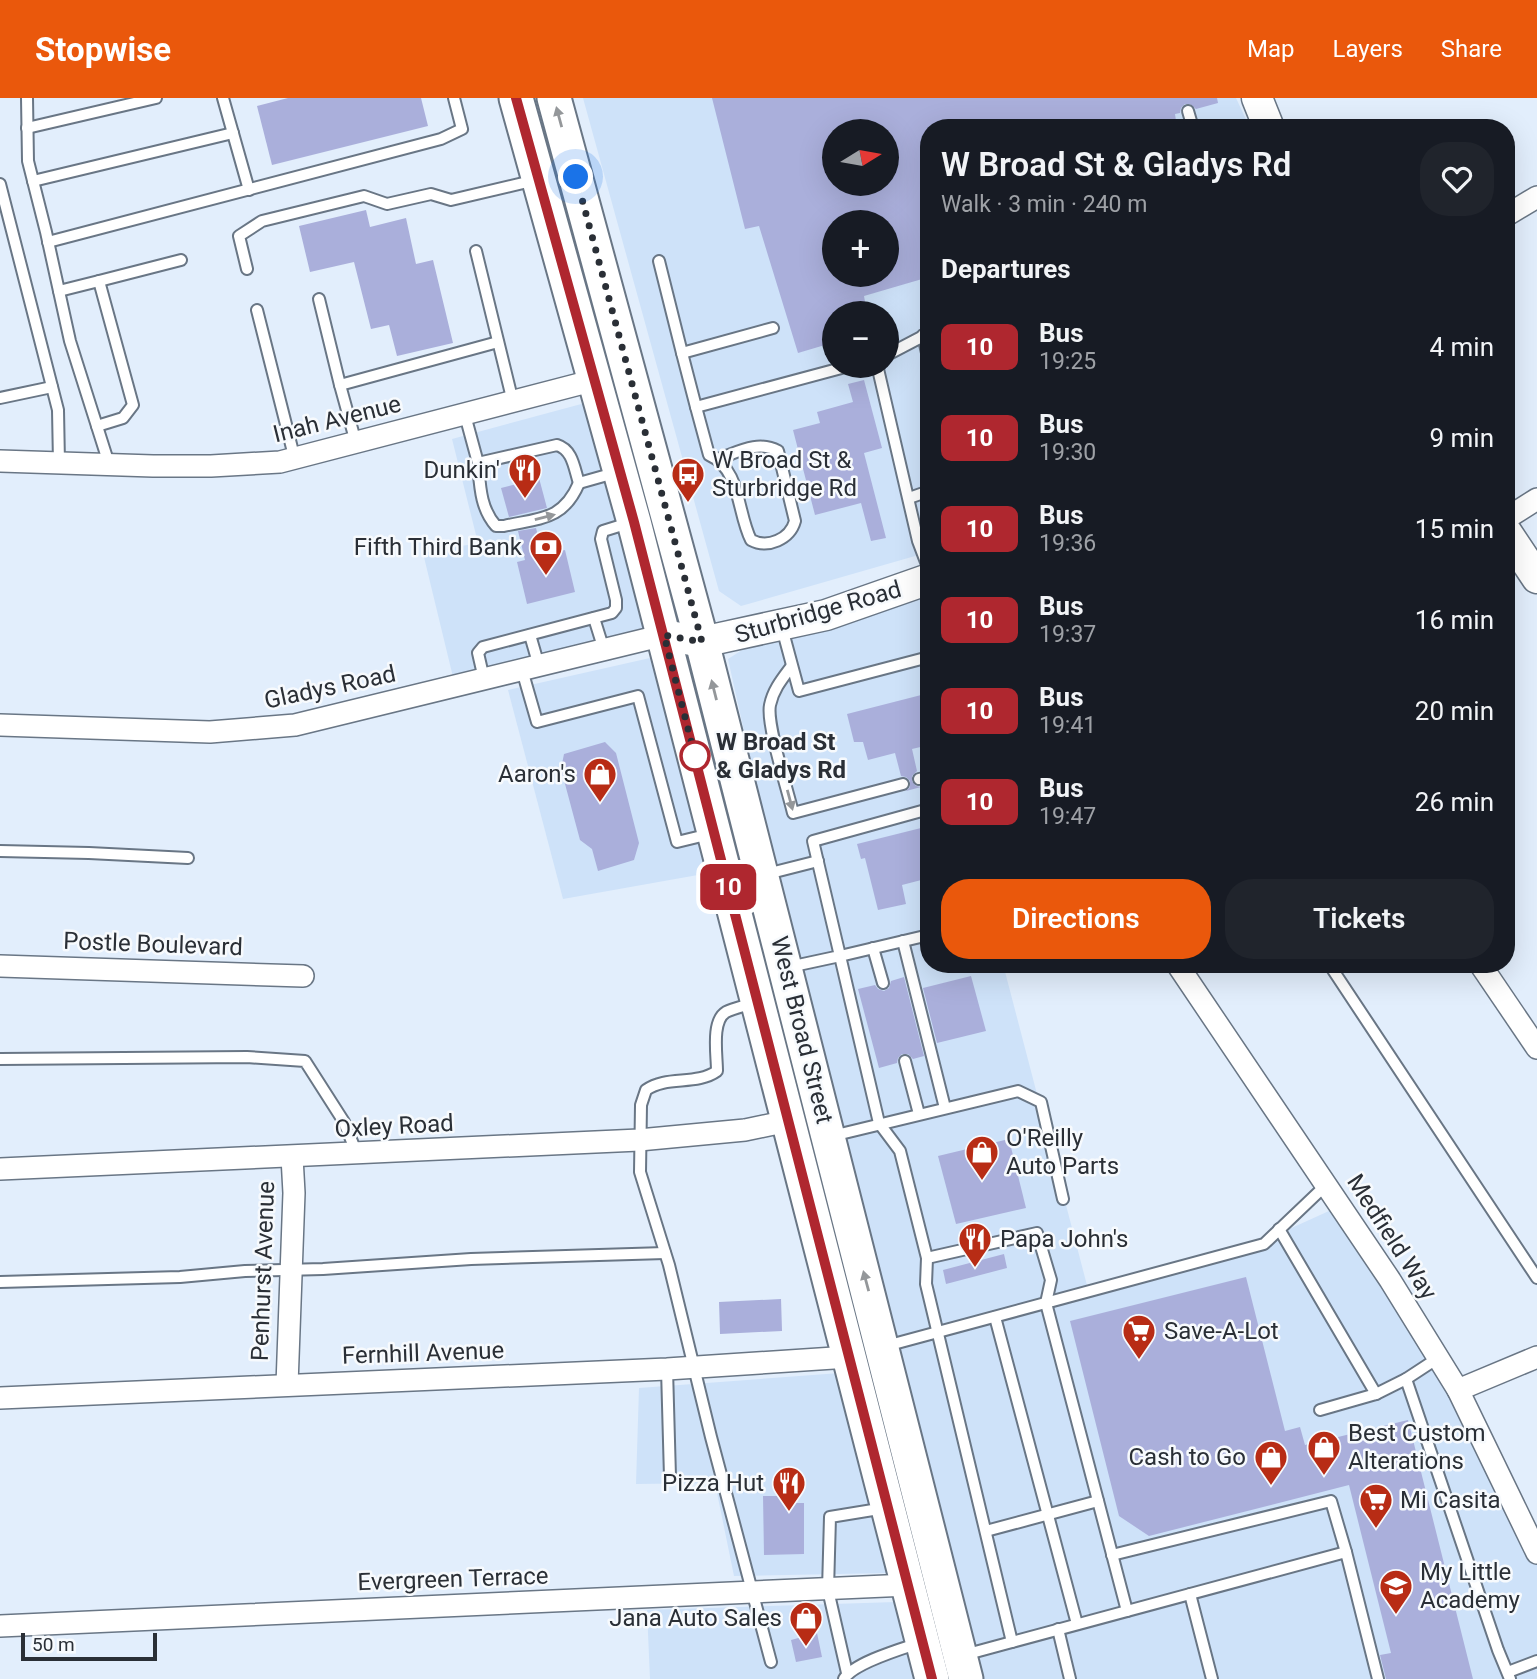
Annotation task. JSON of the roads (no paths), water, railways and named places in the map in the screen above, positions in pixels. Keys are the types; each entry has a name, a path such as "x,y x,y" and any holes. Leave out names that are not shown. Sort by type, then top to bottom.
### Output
{"main road":[{"name":"West Broad Street","path":"516,98 664,635 932,1679"},
{"name":"West Broad Street","path":"554,98 702,642 963,1667"},
{"path":"725,876 748,914 770,999 789,1049 810,1121 817,1132 829,1137"},
{"path":"849,1357 868,1374 878,1400 926,1581 949,1607"}],"street":[{"path":"1257,98 1265,119"},
{"path":"1515,210 1537,197"},
{"name":"Inah Avenue","path":"0,461 211,466 295,460 595,380"},
{"path":"1515,513 1537,499"},
{"path":"1515,545 1537,578"},
{"name":"Sturbridge Road","path":"664,635 702,642 826,615 920,583"},
{"name":"Gladys Road","path":"0,725 210,732 274,728 664,635"},
{"name":"Postle Boulevard","path":"0,966 303,976"},
{"name":"Medfield Way","path":"1183,973 1390,1280 1458,1390 1537,1553"},
{"path":"1486,973 1537,1048"},
{"name":"Oxley Road","path":"0,1169 639,1140 745,1130 788,1121"},
{"name":"Penhurst Avenue","path":"287,1385 292,1157"},
{"name":"Fernhill Avenue","path":"0,1398 694,1368 849,1357"},
{"path":"1458,1390 1537,1357"},
{"name":"Evergreen Terrace","path":"0,1626 908,1585"}],"lane":[{"path":"27,98 28,161 70,341 109,464"},
{"path":"27,128 156,98"},
{"path":"223,98 249,190"},
{"path":"48,242 441,139 462,129 454,98"},
{"path":"1188,111 1190,119"},
{"path":"33,181 233,133"},
{"path":"247,269 239,236 262,221 364,197 387,204 431,194 451,200 538,180"},
{"path":"0,184 58,410 59,463"},
{"path":"476,251 513,402"},
{"path":"59,292 181,260"},
{"path":"659,261 709,455 718,459 732,477 751,540 756,543 774,542 788,535 795,521 778,451 760,445 718,459"},
{"path":"97,426 123,418 132,405 99,281"},
{"path":"319,299 356,443"},
{"path":"257,310 295,460"},
{"path":"682,353 773,328"},
{"path":"899,349 920,337"},
{"path":"340,384 498,342"},
{"path":"696,407 822,373"},
{"path":"880,378 920,550"},
{"path":"0,398 52,387"},
{"path":"465,415 478,463 482,503 496,526 555,515 572,499 579,483 570,455 565,448 557,445 478,463"},
{"path":"579,483 621,472"},
{"path":"909,498 920,494"},
{"path":"484,679 478,653 481,649 612,613 616,608 616,600 601,540 603,531 634,522"},
{"path":"594,618 604,650"},
{"path":"781,625 799,691 920,659"},
{"path":"530,635 537,722 638,696 677,842 714,833"},
{"path":"791,667 777,686 769,707 777,752 793,813 903,784"},
{"path":"920,811 813,841 879,1124 900,1151 927,1258 926,1284 1012,1642"},
{"path":"0,851 188,858"},
{"path":"762,875 818,860"},
{"path":"786,968 920,937"},
{"path":"903,941 945,1108"},
{"path":"873,948 883,983"},
{"path":"1335,973 1537,1278"},
{"path":"758,1002 726,1012 719,1018 716,1030 717,1072 709,1077 663,1083 646,1090 641,1105 639,1140 640,1172 665,1253 771,1662"},
{"path":"0,1059 247,1057 306,1061 344,1122 357,1154"},
{"path":"905,1061 919,1114"},
{"path":"829,1137 1018,1091 1041,1102 1063,1199"},
{"path":"883,1347 1264,1244 1326,1185"},
{"path":"1279,1229 1376,1394"},
{"path":"927,1258 1037,1233 1051,1280 1046,1303 1127,1611"},
{"path":"0,1282 180,1278 471,1259 665,1253"},
{"path":"995,1317 1077,1624"},
{"path":"1320,1410 1376,1394 1438,1358"},
{"path":"667,1369 670,1477"},
{"path":"1406,1378 1498,1650 1509,1675 1537,1661"},
{"path":"986,1531 1098,1501"},
{"path":"1112,1555 1331,1502 1378,1679"},
{"path":"888,1507 830,1517 828,1590 846,1676 866,1663 922,1641"},
{"path":"963,1667 1012,1642 1346,1552"},
{"path":"1191,1594 1212,1679"},
{"path":"1058,1629 1070,1679"}],"place":[{"name":"Dunkin'","path":"525,500"},
{"name":"W Broad St & Sturbridge Rd","path":"688,504"},
{"name":"Fifth Third Bank","path":"546,577"},
{"name":"W Broad St & Gladys Rd","path":"695,756"},
{"name":"Aaron's","path":"600,804"},
{"name":"O'Reilly Auto Parts","path":"982,1182"},
{"name":"Papa John's","path":"975,1269"},
{"name":"Save-A-Lot","path":"1139,1361"},
{"name":"Best Custom Alterations","path":"1324,1477"},
{"name":"Cash to Go","path":"1271,1487"},
{"name":"Pizza Hut","path":"789,1513"},
{"name":"Mi Casita","path":"1376,1530"},
{"name":"My Little Academy","path":"1396,1616"},
{"name":"Jana Auto Sales","path":"806,1648"}]}
